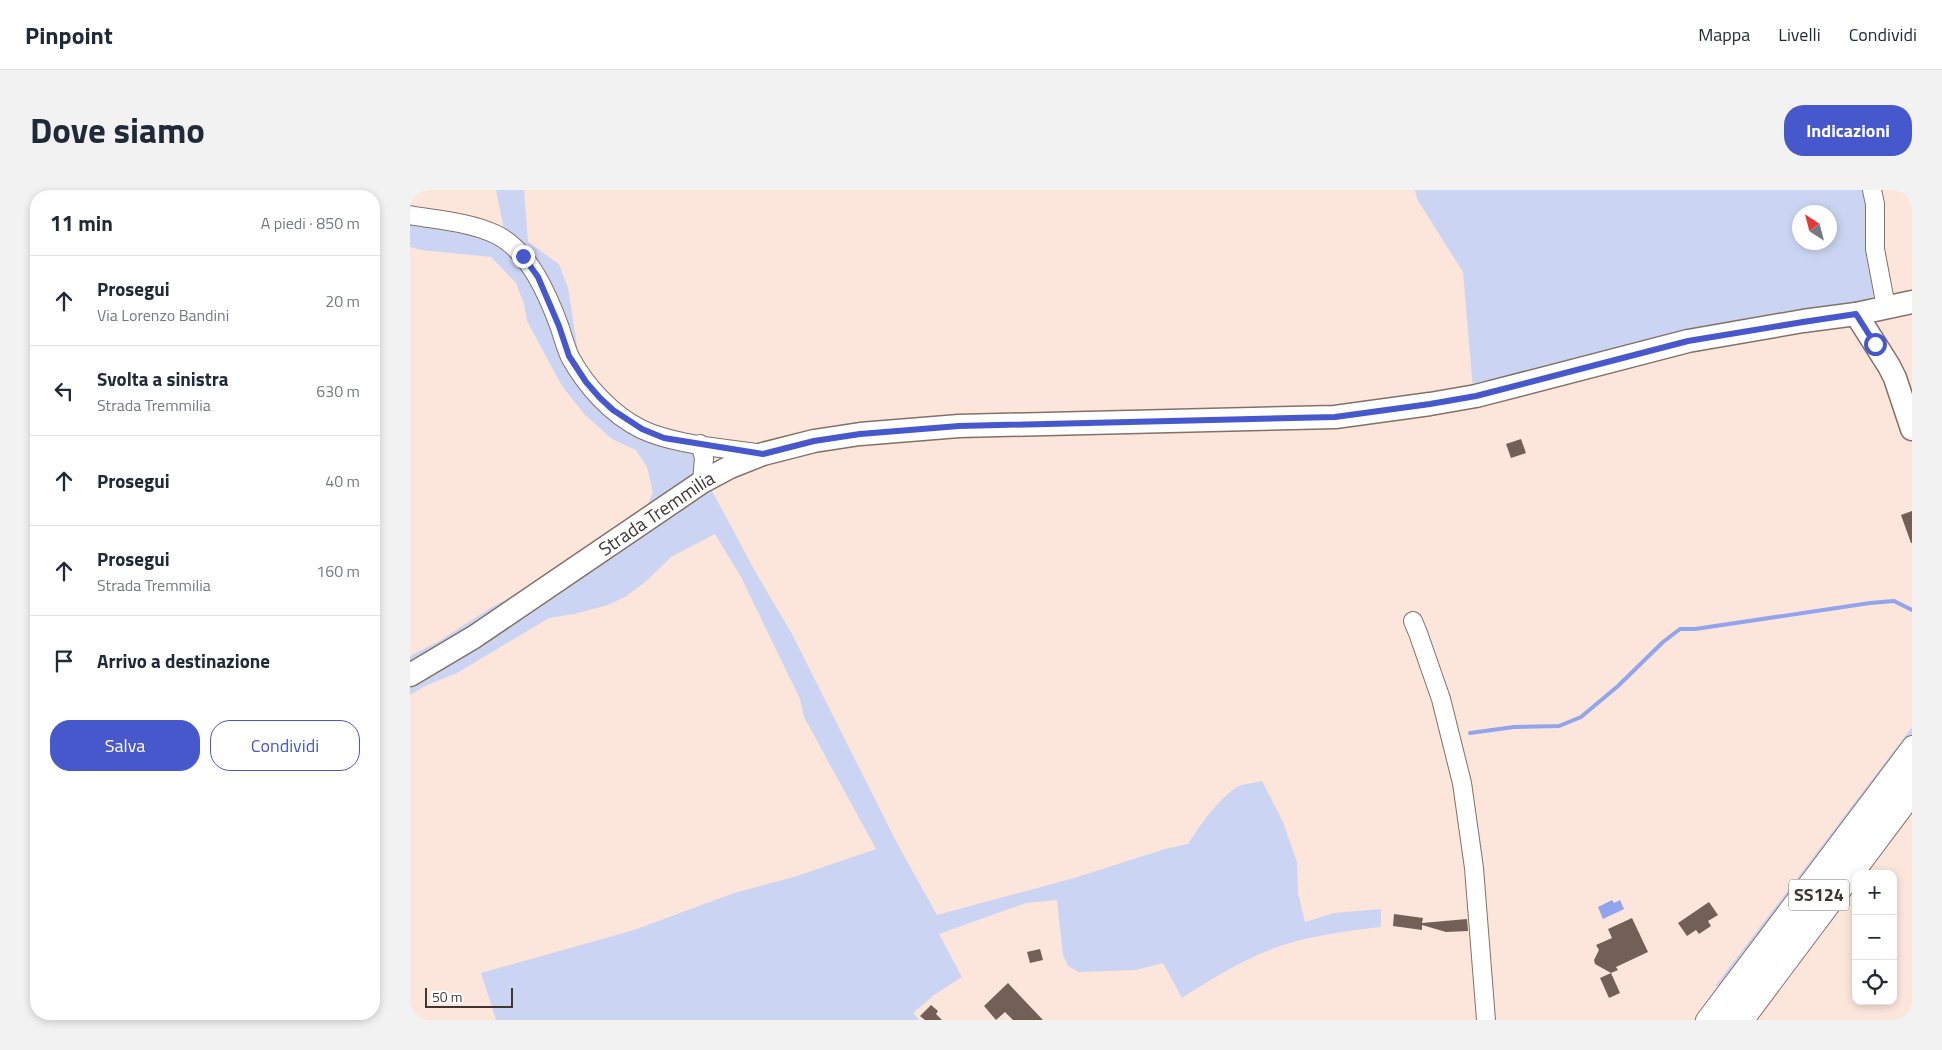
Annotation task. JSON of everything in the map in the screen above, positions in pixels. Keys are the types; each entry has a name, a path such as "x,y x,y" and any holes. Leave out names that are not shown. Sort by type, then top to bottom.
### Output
{"main road":[{"name":"Strada Tremmilia","path":"410,675 474,637 702,482 730,467 763,454 814,441 860,434 959,426 1335,417 1476,396 1688,341 1856,314 1912,302"},
{"path":"1856,314 1889,366 1912,429"},
{"name":"SS124","path":"1726,1020 1912,770"}],"street":[{"path":"1872,190 1875,204 1875,249 1886,307"},
{"name":"Strada Tremmilia","path":"410,215 473,226 496,235 523,256 538,277 559,326 569,356 586,382 600,398 621,416 642,429 664,438 763,454"},
{"path":"700,444 704,458 702,482"},
{"path":"1412,621 1441,700 1462,783 1474,868 1486,1020"},
{"path":"1705,1020 1912,745"},
{"path":"1745,1020 1912,797"}],"shaded area":[{"path":"496,190 524,190 528,242 559,264 568,288 579,358 505,235"},
{"path":"1415,190 1867,190 1876,294 1866,300 1818,309 1473,389 1463,272 1417,199"},
{"path":"410,220 492,239 521,260 590,394 695,450 696,468 693,478 646,509 653,492 647,467 636,450 612,439 585,415 562,386 527,321 524,304 516,283 491,257 421,250 410,247"},
{"path":"710,487 756,573 792,634 897,843 937,915 1074,878 1165,849 1188,844 1211,812 1232,790 1242,785 1262,781 1283,822 1297,862 1298,893 1305,922 1334,913 1381,909 1381,927 1319,936 1283,945 1231,968 1182,998 1163,963 1136,970 1079,972 1068,966 1063,955 1057,900 1026,903 939,934 962,977 934,995 913,1013 919,1020 496,1020 481,973 634,930 734,893 797,876 876,849 804,717 800,699 741,577 715,534 671,557 644,583 625,597 608,605 549,618 457,673 425,686 410,695 410,683"},
{"path":"563,568 410,667 410,656 439,641 492,607"},
{"path":"1912,727 1912,736 1723,987 1715,986"}],"water":[{"path":"1612,900 1614,903 1620,900 1624,909 1603,919 1598,907"}],"building":[{"path":"1521,439 1526,453 1511,458 1506,444"},
{"path":"1912,511 1912,543 1911,543 1901,515"},
{"path":"1709,902 1718,915 1708,921 1711,926 1699,934 1696,930 1687,936 1678,923"},
{"path":"1394,914 1423,918 1422,923 1467,919 1468,931 1446,932 1422,925 1422,930 1393,926"},
{"path":"1632,918 1648,952 1616,967 1618,970 1611,973 1595,964 1594,960 1599,950 1596,945 1612,938 1608,929"},
{"path":"1040,949 1043,960 1030,963 1027,952"},
{"path":"1611,973 1620,993 1609,998 1600,978"},
{"path":"1008,983 1043,1020 1013,1020 1005,1012 996,1020 984,1006"},
{"path":"931,1005 938,1011 936,1014 942,1020 925,1020 920,1016"}],"waterway":[{"path":"1470,733 1514,727 1559,726 1581,717 1618,686 1663,642 1680,629 1695,629 1894,601 1912,610"}],"route":[{"path":"523,256 538,277 559,326 569,356 586,382 613,410 629,422 664,438 763,454 814,441 860,434 959,426 1335,417 1476,396 1688,341 1856,314 1875,344"}]}
